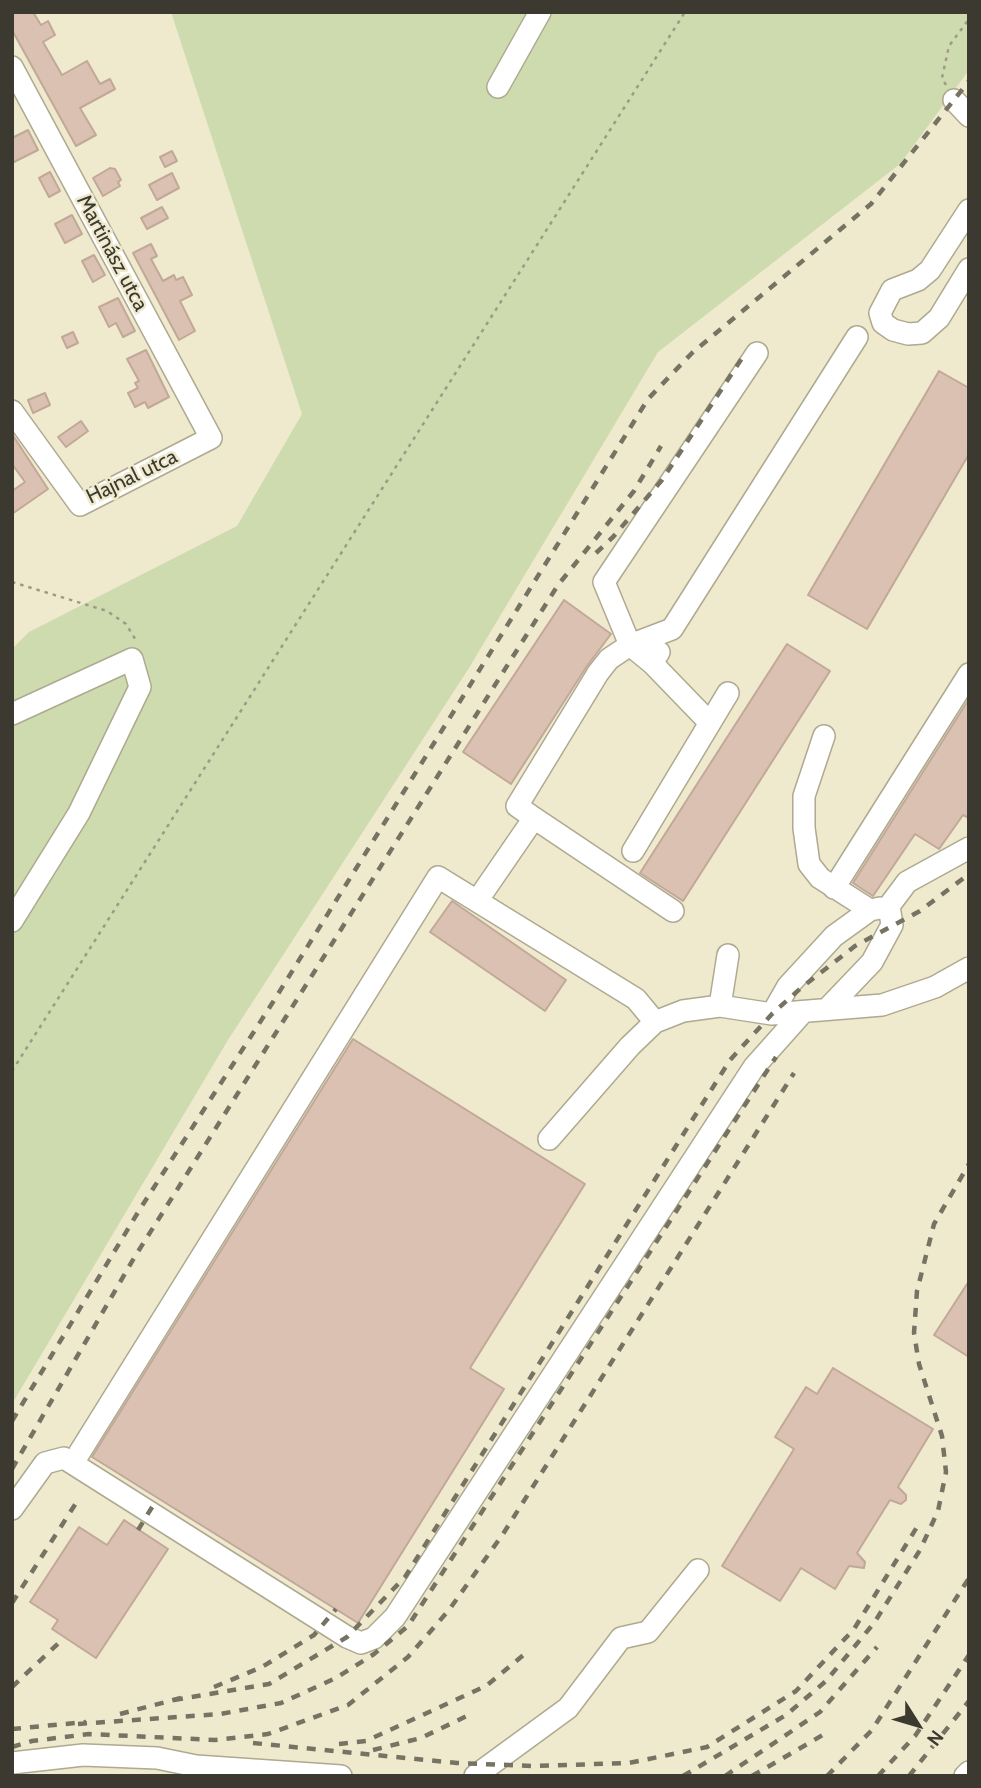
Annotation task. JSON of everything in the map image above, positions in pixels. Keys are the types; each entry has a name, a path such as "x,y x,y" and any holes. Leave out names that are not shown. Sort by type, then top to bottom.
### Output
{"street":[{"path":"498,87 540,12"},
{"name":"Martinász utca","path":"12,67 211,438"},
{"path":"969,210 930,270 918,280 892,290 880,313 883,323 893,330 908,334 922,332 939,318 969,269"},
{"path":"652,663 857,337"},
{"path":"710,723 652,663 630,645 604,582 757,353"},
{"name":"Hajnal utca","path":"12,411 80,505 211,438"},
{"path":"672,629 630,645 609,659 517,806 673,911"},
{"path":"12,714 132,659 140,687 79,813 12,921"},
{"path":"834,888 969,674"},
{"path":"633,851 728,693"},
{"path":"824,736 804,796 804,828 809,864 834,888 879,908 892,925 872,962 829,1007"},
{"path":"788,804 816,761"},
{"path":"477,901 534,818"},
{"path":"772,1014 788,986 834,936 879,908 907,883 969,848"},
{"path":"73,1464 438,877 636,999 655,1022"},
{"path":"720,1006 728,955"},
{"path":"549,1139 630,1046 655,1022 682,1011 720,1006 772,1014 829,1007 882,1005 935,987 969,968"},
{"path":"12,1509 45,1463 64,1458 348,1637 361,1643 374,1638 395,1617 754,1068 803,1012"},
{"path":"475,1776 568,1709 621,1638 648,1632 698,1570"},
{"path":"12,1763 83,1755 156,1758 190,1771 341,1776"}],"path":[{"path":"12,1071 685,12"},
{"path":"961,108 942,78 949,46 969,19"},
{"path":"12,582 107,611 126,624 137,640 138,648 132,659"}],"green space":[{"path":"171,12 969,12 969,70 900,164 658,352 469,668 228,1040 12,1404 12,649 29,632 237,526 302,414"}],"building":[{"path":"12,12 33,12 41,25 48,21 55,35 43,42 62,75 87,61 100,84 110,79 115,89 80,108 96,135 76,146 12,30"},
{"path":"28,130 38,150 12,163 12,138"},
{"path":"172,151 177,161 165,167 160,157"},
{"path":"110,168 115,169 121,180 118,182 120,186 103,196 93,178"},
{"path":"50,172 60,191 49,197 39,178"},
{"path":"172,173 179,188 157,200 149,185"},
{"path":"162,207 168,218 147,229 141,218"},
{"path":"72,215 82,234 65,243 55,224"},
{"path":"151,244 157,256 151,259 163,281 174,275 176,280 183,277 192,295 180,301 195,331 179,340 133,253"},
{"path":"94,255 105,275 93,282 82,261"},
{"path":"118,298 135,331 123,337 116,323 109,327 99,307"},
{"path":"73,332 78,343 67,348 62,337"},
{"path":"146,350 169,397 148,408 145,402 135,407 128,393 138,388 135,383 139,381 127,359"},
{"path":"939,371 969,388 969,454 867,629 808,595"},
{"path":"45,393 50,405 33,413 28,400"},
{"path":"81,421 88,431 66,447 58,437"},
{"path":"12,434 48,489 12,514 12,491 25,482 12,464"},
{"path":"564,600 611,634 587,666 511,784 463,752"},
{"path":"787,644 830,671 683,901 640,873"},
{"path":"969,699 969,818 963,815 939,849 915,834 873,896 853,883"},
{"path":"452,901 566,980 545,1011 430,932"},
{"path":"353,1039 585,1184 470,1368 504,1389 358,1623 92,1457"},
{"path":"969,1281 969,1357 934,1335"},
{"path":"833,1368 933,1429 898,1487 906,1495 906,1500 901,1504 890,1500 857,1553 865,1562 864,1568 849,1566 835,1589 801,1568 780,1601 722,1566 794,1449 775,1437 806,1387 817,1394"},
{"path":"124,1520 168,1549 96,1658 52,1629 58,1620 30,1602 79,1527 107,1545"}],"railway":[{"path":"12,1421 140,1209 273,1002 648,399 692,353 871,204 969,81"},
{"path":"596,553 662,480 746,352"},
{"path":"12,1469 134,1258 558,585 634,491 661,446"},
{"path":"174,1700 269,1684 347,1637 405,1577 730,1060 772,1014 801,988 855,946 920,911 969,874"},
{"path":"78,1724 220,1714 281,1703 336,1678 374,1654 408,1626 776,1057"},
{"path":"12,1747 32,1741 89,1734 215,1740 268,1734 348,1705 408,1657 449,1610 503,1534 794,1073"},
{"path":"683,1776 786,1715 826,1681 874,1623 920,1550 938,1511 946,1472 942,1436 919,1364 914,1333 917,1291 934,1224 969,1164"},
{"path":"12,1603 78,1500"},
{"path":"138,1530 154,1504"},
{"path":"253,1743 457,1763 534,1766 629,1763 707,1747 796,1691 854,1629 917,1527"},
{"path":"827,1776 872,1730 969,1578"},
{"path":"214,1687 262,1667 314,1635 336,1609"},
{"path":"12,1687 64,1638"},
{"path":"725,1776 820,1712 877,1647"},
{"path":"339,1744 366,1741 486,1686 526,1653"},
{"path":"878,1776 915,1736 969,1655"},
{"path":"120,1714 181,1698"},
{"path":"909,1776 969,1701"},
{"path":"373,1750 421,1738 471,1714"},
{"path":"12,1729 86,1722"},
{"path":"752,1776 828,1732"}]}
